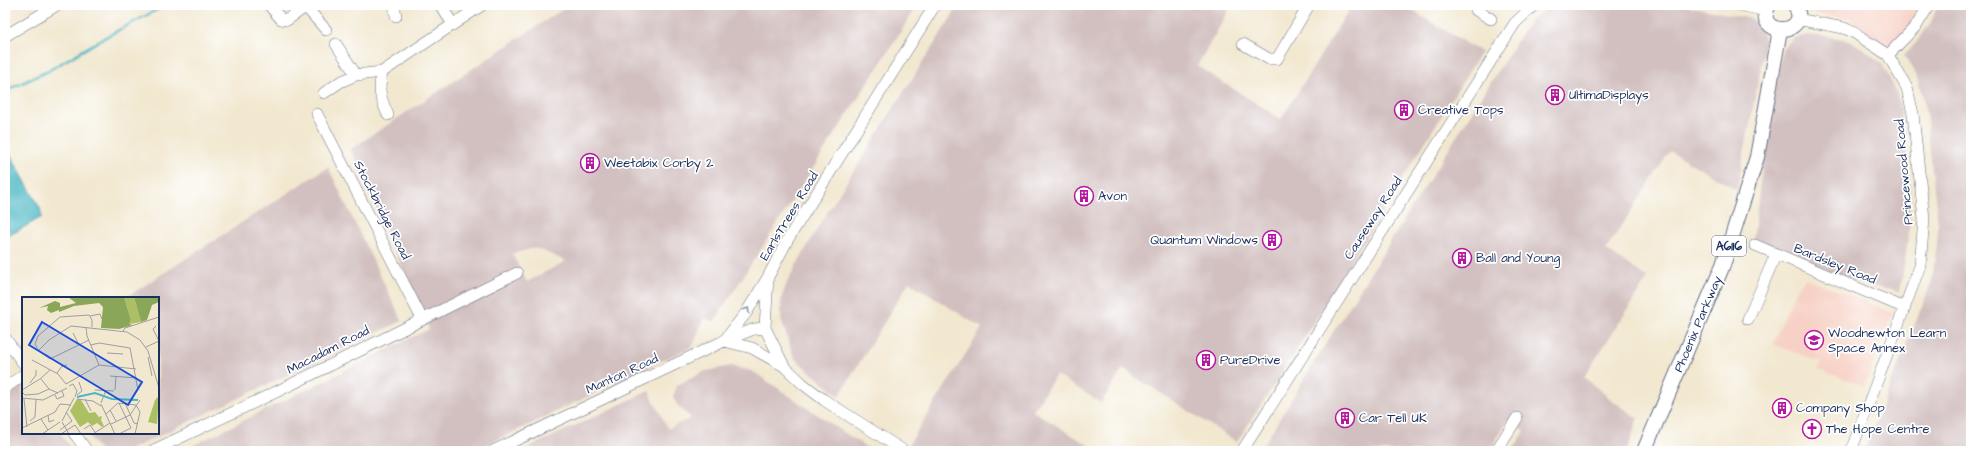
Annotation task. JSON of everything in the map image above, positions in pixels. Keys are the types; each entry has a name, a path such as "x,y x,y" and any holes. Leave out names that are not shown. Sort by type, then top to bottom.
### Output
{"main road":[{"path":"1768,8 1766,16 1771,25 1780,30 1788,29 1797,19 1798,14 1795,5"},
{"name":"Phoenix Parkway","path":"1644,451 1723,265 1757,157 1780,30"}],"street":[{"path":"5,36 57,5"},
{"path":"269,5 281,19 287,20 307,6 326,30"},
{"path":"440,5 453,24"},
{"path":"324,93 340,82 356,75 382,72 482,5"},
{"name":"EarlsTrees Road","path":"904,451 824,400 803,384 784,366 765,328 768,276 788,239 935,5"},
{"path":"1243,44 1269,59 1277,60 1309,5"},
{"path":"1479,5 1476,10 1490,19"},
{"name":"Causeway Road","path":"1242,451 1515,23 1534,5"},
{"path":"1738,5 1768,8"},
{"path":"1888,55 1917,26 1929,5"},
{"name":"Princewood Road","path":"1797,19 1844,28 1853,32 1888,55 1907,88 1913,114 1924,219 1920,266 1851,451"},
{"path":"336,44 356,75"},
{"path":"382,72 378,88 380,98 388,115"},
{"name":"Stockbridge Road","path":"317,114 422,319"},
{"name":"Bardsley Road","path":"1755,246 1905,308"},
{"path":"1748,319 1776,254"},
{"name":"Macadam Road","path":"152,451 278,391 516,273"},
{"path":"768,276 746,313 724,341 752,348 784,366"},
{"name":"Manton Road","path":"493,451 724,341 754,329 765,328"},
{"path":"5,338 22,362"},
{"path":"5,388 22,376"},
{"path":"1496,451 1517,418"},
{"path":"75,434 87,451"}],"shaded area":[{"path":"569,5 918,5 714,322 704,318 693,346 474,451 182,451 429,329 351,149","holes":["535,248 566,261 527,282 512,254"]},
{"path":"959,5 1232,5 1197,66 1281,119 1352,5 1403,5 1481,52 1294,354 1237,442 1123,369 1101,403 1056,375 1033,411 1098,451 920,451 909,444 982,328 909,282 839,396 794,358 781,319 781,299 788,280 820,224"},
{"path":"1551,5 1683,5 1753,19 1764,35 1765,45 1737,190 1670,151 1606,250 1648,278 1584,377 1613,401 1638,418 1627,451 1512,451 1525,431 1508,420 1489,451 1261,451 1320,353 1525,28 1535,17"},
{"path":"1806,5 1922,5 1905,34 1887,48 1850,19 1808,12"},
{"path":"1938,5 1971,5 1971,451 1864,451 1932,281 1938,225 1925,104 1916,75 1904,56 1920,38 1931,22"},
{"path":"1807,35 1844,39 1864,49 1883,65 1897,94 1904,126 1910,191 1909,233 1900,292 1858,283 1753,240 1769,113 1783,47 1794,38"},
{"path":"328,167 402,321 127,451 100,451 88,434 159,434 159,297 127,297"},
{"path":"1806,278 1893,313 1864,386 1818,369 1820,362 1773,344 1795,291"},
{"path":"731,366 752,371 872,451 521,451 649,391 668,429 691,418 678,406 673,397 677,385 706,371"},
{"path":"22,381 22,434 61,434 73,451 5,451 5,393"}],"water":[{"path":"5,145 40,208 42,217 5,238"}],"waterway":[{"path":"5,91 48,71 102,39 166,5"}],"place":[{"name":"UltimaDisplays","path":"1555,95"},
{"name":"Creative Tops","path":"1404,110"},
{"name":"Weetabix Corby 2","path":"590,163"},
{"name":"Avon","path":"1084,196"},
{"name":"Quantum Windows","path":"1272,240"},
{"name":"Ball and Young","path":"1462,258"},
{"name":"Woodnewton Learn Space Annex","path":"1814,340"},
{"name":"PureDrive","path":"1206,360"},
{"name":"Company Shop","path":"1782,408"},
{"name":"Car Tell UK","path":"1345,418"},
{"name":"The Hope Centre","path":"1812,429"}]}
